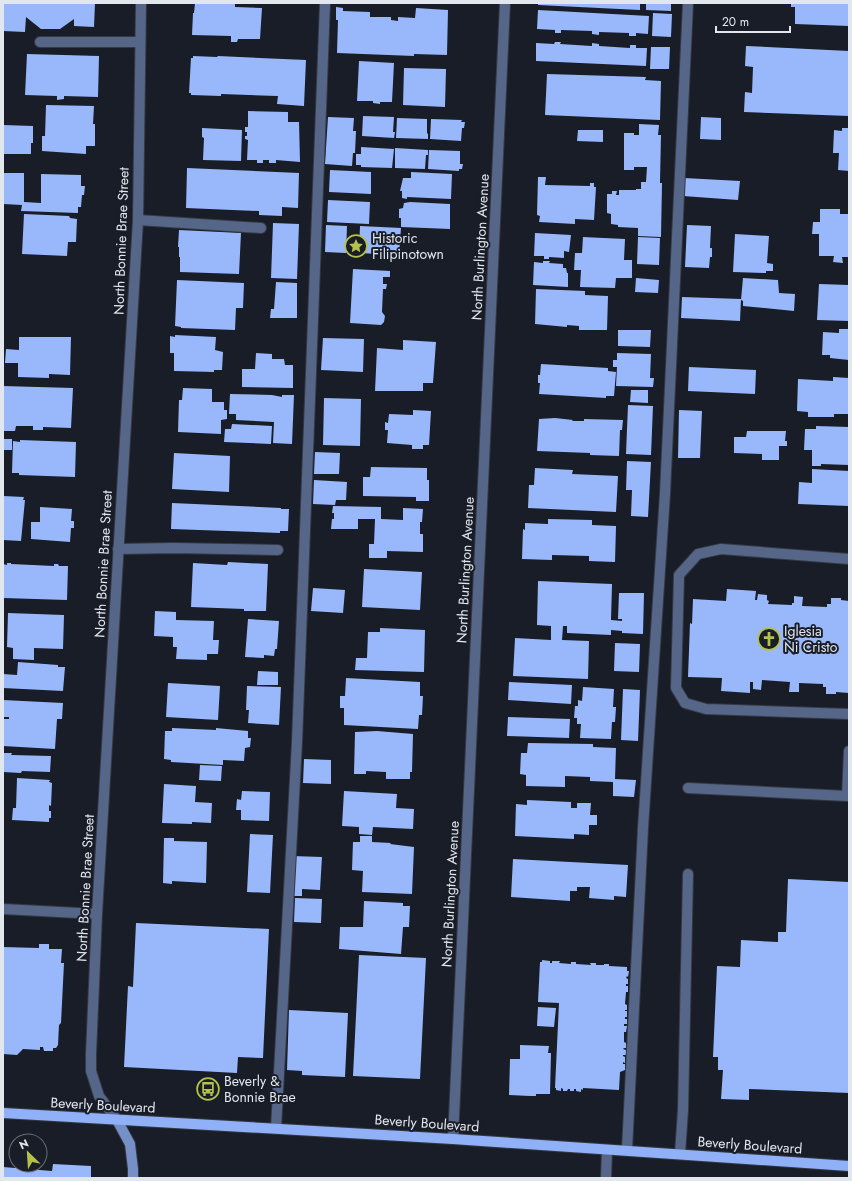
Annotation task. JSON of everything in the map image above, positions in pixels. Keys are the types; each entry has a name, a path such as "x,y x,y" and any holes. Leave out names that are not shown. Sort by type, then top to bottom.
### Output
{"main road":[{"name":"Beverly Boulevard","path":"3,1113 453,1139 849,1166"}],"street":[{"name":"North Bonnie Brae Street","path":"117,1120 99,1096 91,1070 97,914 138,220 141,3"},
{"path":"276,1128 297,742 325,3"},
{"name":"North Burlington Avenue","path":"453,1139 505,3"},
{"path":"627,1150 643,828 665,494 688,3"},
{"path":"40,42 140,42"},
{"path":"138,220 261,228"},
{"path":"118,548 278,550"},
{"path":"849,559 721,549 698,554 679,575 676,688 685,703 706,709 849,714"},
{"path":"688,788 847,796 849,751"},
{"path":"680,1154 683,1110 688,874"},
{"path":"3,910 97,914"},
{"path":"117,1120 130,1144 133,1178"},
{"path":"606,1178 607,1150"}],"building":[{"path":"3,3 95,3 94,27 74,26 74,19 60,29 41,29 26,17 25,32 3,31"},
{"path":"195,3 235,3 235,7 262,8 260,39 238,39 237,42 231,42 231,36 192,35"},
{"path":"538,3 640,3 640,10 538,5"},
{"path":"646,3 671,3 671,11 646,10"},
{"path":"791,3 849,3 849,26 795,24 795,7 791,7"},
{"path":"336,7 343,8 343,11 370,12 370,17 391,17 391,20 398,21 398,17 415,18 416,8 448,10 447,55 414,54 414,56 337,53 338,20 336,20"},
{"path":"538,10 649,16 648,34 636,33 636,36 629,36 629,33 599,32 599,35 592,34 592,31 561,30 561,33 555,33 555,30 537,29"},
{"path":"653,13 672,14 671,37 652,36"},
{"path":"555,42 561,42 560,44 592,46 592,43 599,44 599,46 630,48 630,45 636,45 636,48 647,48 646,66 536,61 536,43 554,44"},
{"path":"746,46 849,51 849,116 744,112 745,92 752,93 753,67 745,66"},
{"path":"651,47 670,47 669,69 650,69"},
{"path":"27,54 99,56 98,97 64,96 64,99 57,100 57,96 25,95"},
{"path":"193,56 306,60 304,106 277,104 278,96 221,94 221,96 191,95 191,93 189,93 191,58 193,58"},
{"path":"359,61 394,63 392,102 380,102 380,104 373,103 373,101 357,101"},
{"path":"404,68 446,69 445,107 403,105"},
{"path":"547,74 646,77 645,80 661,81 660,120 545,115"},
{"path":"46,105 94,106 93,124 95,124 95,146 86,146 86,154 42,151 42,136 45,136"},
{"path":"248,111 288,112 288,122 299,122 300,162 276,160 276,163 269,163 269,160 263,160 263,163 257,163 257,160 247,160 248,140 245,139 247,132 245,132 245,127 248,127"},
{"path":"363,116 394,117 394,138 362,136"},
{"path":"328,117 354,118 353,131 356,131 355,153 353,153 352,166 325,164"},
{"path":"701,117 721,118 721,140 700,139"},
{"path":"397,118 427,119 428,139 396,138"},
{"path":"431,119 462,120 461,122 465,122 464,128 462,128 461,141 430,139"},
{"path":"639,124 659,125 658,135 661,135 661,237 638,236 638,228 618,227 618,225 611,224 611,214 607,213 607,194 612,194 612,191 617,191 616,195 619,195 619,190 641,189 641,182 646,182 647,167 634,167 634,170 624,170 624,133 634,133 634,135 639,135"},
{"path":"3,125 33,126 33,143 31,143 31,154 3,154"},
{"path":"202,128 242,130 241,161 203,160 204,138 202,137"},
{"path":"842,128 849,128 849,171 838,170 839,153 833,153 834,130 842,131"},
{"path":"578,130 603,130 603,142 577,141"},
{"path":"361,147 394,149 392,168 361,167 361,165 356,165 356,154 361,154"},
{"path":"395,148 428,150 425,169 395,168"},
{"path":"429,150 460,151 460,164 463,164 462,169 459,169 459,171 428,169"},
{"path":"187,168 299,173 298,208 282,207 282,216 259,215 259,211 186,208"},
{"path":"330,170 371,172 371,194 329,192"},
{"path":"411,172 452,174 451,199 402,198 402,191 400,191 403,178 411,178"},
{"path":"3,173 24,173 24,202 41,203 41,174 81,175 81,186 85,186 84,195 82,195 81,207 78,207 78,213 21,211 22,205 3,204"},
{"path":"538,177 546,177 545,185 590,186 590,183 594,183 594,187 596,187 594,220 575,219 575,224 539,222 540,216 537,215"},
{"path":"684,178 740,181 738,200 683,196"},
{"path":"328,200 370,202 369,224 327,222"},
{"path":"404,203 450,204 450,229 401,227 399,209 403,208"},
{"path":"820,209 840,209 840,214 849,214 849,257 842,257 843,263 833,262 834,256 819,256 819,234 812,234 813,222 820,222"},
{"path":"24,214 69,216 70,218 77,219 76,242 68,242 67,256 22,254"},
{"path":"273,223 299,224 297,279 271,278"},
{"path":"326,225 347,226 346,253 325,252"},
{"path":"687,225 711,226 710,248 712,248 712,257 710,257 709,268 685,267"},
{"path":"360,226 401,228 399,255 359,253"},
{"path":"179,230 241,233 239,274 180,272 178,247"},
{"path":"535,233 571,235 569,252 564,251 564,258 549,257 549,259 544,259 544,256 534,256"},
{"path":"735,234 769,236 767,263 773,264 773,271 766,271 766,273 733,272"},
{"path":"583,237 625,239 624,260 632,260 632,278 616,278 615,288 580,287 581,270 574,270 575,253 582,253"},
{"path":"638,237 660,238 659,265 637,264"},
{"path":"543,261 563,264 563,268 566,268 568,273 568,287 533,285 534,262 543,263"},
{"path":"353,269 390,271 390,277 383,277 383,284 387,284 386,289 383,289 382,312 385,316 384,322 381,325 350,323"},
{"path":"636,278 659,280 658,293 635,292"},
{"path":"743,278 778,280 779,293 795,294 794,311 743,306 743,301 741,300"},
{"path":"177,280 244,283 243,308 236,308 235,330 181,328 175,326"},
{"path":"276,282 297,283 297,318 270,318 271,309 274,309"},
{"path":"819,284 849,285 849,321 817,320"},
{"path":"536,289 585,291 585,295 608,296 607,330 579,330 579,326 567,325 567,327 535,324"},
{"path":"682,297 741,299 740,321 681,318"},
{"path":"839,329 849,329 849,360 830,358 830,355 822,355 823,332 839,333"},
{"path":"618,330 651,330 650,347 618,346"},
{"path":"175,335 216,337 215,350 223,352 222,370 214,370 214,372 174,371 174,353 170,353 170,336 175,337"},
{"path":"19,337 71,337 70,375 49,374 49,378 18,377 18,363 5,363 6,349 19,350"},
{"path":"323,338 364,339 363,372 321,370"},
{"path":"403,340 436,342 433,383 423,383 423,391 375,391 377,348 403,350"},
{"path":"256,353 272,354 272,359 284,359 285,365 293,365 293,388 242,387 242,369 255,369"},
{"path":"617,353 651,354 650,378 654,378 653,387 616,386 617,367 613,367 613,360 617,360"},
{"path":"541,364 608,368 608,371 616,372 614,396 606,396 606,398 539,394 540,383 538,383 538,375 540,375"},
{"path":"689,367 756,370 755,394 688,391"},
{"path":"833,377 849,378 849,414 834,414 834,417 808,417 808,412 797,411 798,379 833,381"},
{"path":"3,386 73,388 71,428 43,427 43,430 33,430 33,426 16,426 15,431 3,431"},
{"path":"183,388 212,389 212,402 224,402 224,410 227,410 227,419 221,420 221,434 178,432 179,400 182,400"},
{"path":"631,390 648,390 648,403 630,402"},
{"path":"230,394 272,395 282,397 282,395 294,395 292,444 273,443 274,422 236,420 236,414 229,414"},
{"path":"324,398 361,399 360,446 323,445"},
{"path":"628,405 653,406 651,455 626,454"},
{"path":"413,410 431,411 429,445 423,445 423,449 412,449 412,445 387,443 388,430 385,430 385,422 388,423 389,414 413,415"},
{"path":"679,410 702,411 700,458 678,458"},
{"path":"555,418 573,420 572,421 584,421 584,419 623,420 622,430 620,430 619,456 590,455 590,453 537,451 539,419"},
{"path":"232,424 272,426 271,444 224,442 225,429 231,429"},
{"path":"816,426 849,427 849,465 821,464 821,466 812,466 812,450 804,450 805,429 816,429"},
{"path":"747,431 786,431 785,441 787,441 787,446 779,446 779,460 762,460 762,454 734,453 734,437 746,437"},
{"path":"3,439 12,439 12,450 3,450"},
{"path":"20,440 76,442 75,477 19,475 19,473 12,473 13,441 20,442"},
{"path":"315,452 340,453 339,474 314,474"},
{"path":"174,453 230,456 229,492 172,489"},
{"path":"627,461 651,462 648,517 631,516 632,490 626,490"},
{"path":"371,467 427,468 427,480 429,480 429,501 416,501 416,497 363,496 363,477 370,477"},
{"path":"535,468 573,470 572,474 618,476 616,512 528,508 529,485 534,485"},
{"path":"812,469 849,471 849,506 798,504 799,482 812,483"},
{"path":"314,480 347,482 346,500 336,500 335,505 313,504"},
{"path":"3,496 24,497 23,500 25,500 21,541 3,540"},
{"path":"172,503 289,509 288,531 280,531 280,533 171,529"},
{"path":"333,506 381,507 381,519 403,520 403,508 423,509 422,522 420,522 420,534 423,534 423,552 387,551 387,558 369,558 369,544 374,544 375,519 358,519 358,529 331,529 332,519 334,519 334,513 332,513"},
{"path":"40,507 72,509 71,521 74,521 74,528 71,528 70,542 31,539 31,522 40,522"},
{"path":"548,519 592,520 592,525 616,526 615,562 589,561 589,556 552,555 552,560 522,559 523,529 525,530 525,523 548,524"},
{"path":"228,562 268,564 266,611 191,607 193,563 227,565"},
{"path":"7,563 54,566 54,564 58,564 59,566 68,566 67,600 3,598 3,564 7,565"},
{"path":"364,569 422,572 420,610 362,607"},
{"path":"538,581 612,584 611,620 622,621 622,619 618,619 619,593 644,593 643,634 622,633 622,631 611,630 611,635 567,633 567,626 563,626 562,640 589,641 588,679 513,676 515,638 551,640 551,626 537,625"},
{"path":"313,588 345,590 343,613 311,611"},
{"name":"Iglesia Ni Cristo","path":"727,589 756,591 755,600 757,600 758,594 767,595 767,600 769,601 768,604 792,605 792,603 794,603 794,596 803,597 802,606 827,607 827,604 831,604 831,598 841,598 841,600 849,601 849,693 836,692 836,694 826,694 826,687 823,687 823,684 799,683 799,692 789,692 790,682 762,680 761,690 753,689 753,682 750,682 750,693 721,691 722,678 688,677 690,623 692,624 693,599 726,601"},
{"path":"155,611 176,612 176,620 214,621 213,640 219,640 218,654 207,654 207,660 176,659 177,647 173,647 173,637 154,636"},
{"path":"8,613 64,615 63,649 34,648 34,660 13,659 13,648 7,647"},
{"path":"248,619 279,621 277,649 275,649 274,656 264,655 264,658 245,657"},
{"path":"380,628 425,630 424,672 355,670 356,658 367,658 368,632 380,632"},
{"path":"615,643 640,644 639,672 614,671"},
{"path":"18,662 58,665 58,667 65,667 63,691 3,688 3,674 17,675"},
{"path":"258,671 278,672 278,685 257,685"},
{"path":"346,678 420,682 420,696 423,696 422,715 419,715 418,729 344,725 344,708 340,708 340,696 345,696"},
{"path":"509,682 572,685 571,704 508,700"},
{"path":"168,683 220,686 218,720 166,717"},
{"path":"247,686 281,687 279,725 248,723 249,710 246,710"},
{"path":"583,687 614,689 613,707 616,707 615,722 612,722 611,739 580,738 581,724 577,724 577,718 574,718 575,706 578,706 578,700 582,701"},
{"path":"623,689 640,690 638,741 621,740"},
{"path":"3,700 63,703 62,719 57,719 55,749 3,746 3,719 9,719 9,717 3,717"},
{"path":"508,717 570,719 569,738 507,736"},
{"path":"172,728 216,730 216,728 248,731 248,738 251,738 250,747 245,748 244,761 223,760 223,765 171,762 171,760 164,759 165,731 172,731"},
{"path":"377,731 413,734 412,772 410,772 410,779 386,779 386,772 366,771 366,774 354,774 355,732"},
{"path":"528,743 593,744 593,747 616,748 615,779 636,780 634,797 613,796 613,782 590,781 590,777 565,776 565,787 526,786 526,775 520,774 521,753 527,753"},
{"path":"3,753 12,753 11,755 51,756 50,772 3,772"},
{"path":"304,759 331,760 331,784 303,783"},
{"path":"200,765 222,766 221,781 199,780"},
{"path":"17,778 50,780 49,782 52,783 51,806 49,805 51,818 49,818 49,822 12,820 13,808 16,808"},
{"path":"164,784 196,786 195,802 212,803 211,823 162,823"},
{"path":"242,791 270,792 269,821 241,820 241,810 236,810 237,799 241,800"},
{"path":"344,791 397,794 396,808 414,809 413,829 373,827 372,835 359,834 359,827 342,826"},
{"path":"527,800 571,802 571,808 577,808 577,803 591,803 590,815 597,815 597,825 589,825 589,835 574,834 574,839 515,836 516,804 527,805"},
{"path":"250,834 273,835 270,893 247,892"},
{"path":"360,836 372,836 372,842 391,843 390,844 414,847 412,894 362,892 363,871 352,870 353,842 360,842"},
{"path":"164,838 174,838 174,841 207,842 206,883 172,881 172,884 163,883"},
{"path":"292,856 322,857 320,890 302,889 302,896 293,896"},
{"path":"513,859 628,865 626,897 614,896 614,900 589,898 590,887 577,887 577,891 570,891 570,901 511,897"},
{"path":"788,879 849,882 849,1093 749,1089 749,1100 721,1099 723,1070 718,1070 718,1057 713,1057 717,966 740,967 741,940 778,942 778,932 786,932"},
{"path":"295,898 322,899 321,923 294,922"},
{"path":"364,901 403,903 403,906 410,906 409,927 403,927 401,954 339,949 340,927 363,927"},
{"path":"136,923 269,929 263,1058 238,1057 237,1073 124,1067 128,986 133,987"},
{"path":"39,944 49,944 49,949 62,949 61,963 64,963 61,1023 59,1025 58,1045 56,1048 53,1048 53,1051 44,1051 43,1047 40,1047 40,1050 23,1049 17,1055 3,1054 3,947 39,948"},
{"path":"359,955 426,958 420,1079 353,1076"},
{"path":"542,960 550,961 550,963 552,963 552,961 560,961 559,963 571,964 571,962 576,962 576,964 591,965 590,963 596,963 596,965 609,964 609,966 627,967 627,971 629,971 628,977 627,976 626,978 628,979 628,984 626,984 626,986 628,986 628,992 626,992 625,1004 627,1005 627,1010 625,1011 627,1011 627,1017 625,1017 625,1019 627,1019 627,1024 624,1024 624,1026 627,1026 626,1032 624,1032 624,1042 626,1043 626,1048 623,1049 626,1050 626,1055 623,1055 625,1057 625,1063 623,1062 623,1064 625,1064 625,1070 620,1072 619,1090 583,1088 583,1090 581,1089 581,1092 576,1091 576,1089 574,1089 574,1091 570,1091 570,1089 568,1089 567,1091 563,1091 561,1088 561,1091 556,1090 559,1003 538,1002 540,962 542,962"},
{"path":"538,1007 556,1008 554,1027 537,1026"},
{"path":"289,1010 348,1013 345,1077 302,1075 302,1071 287,1070"},
{"path":"520,1045 549,1046 548,1053 551,1053 550,1094 536,1094 536,1096 509,1095 510,1059 520,1059"},
{"path":"53,1164 91,1166 91,1178 3,1178 3,1167 8,1167 8,1173 48,1173 48,1171 52,1171"}],"place":[{"name":"Historic Filipinotown","path":"356,246"},
{"name":"Iglesia Ni Cristo","path":"769,639"},
{"name":"Beverly & Bonnie Brae","path":"208,1089"}]}
